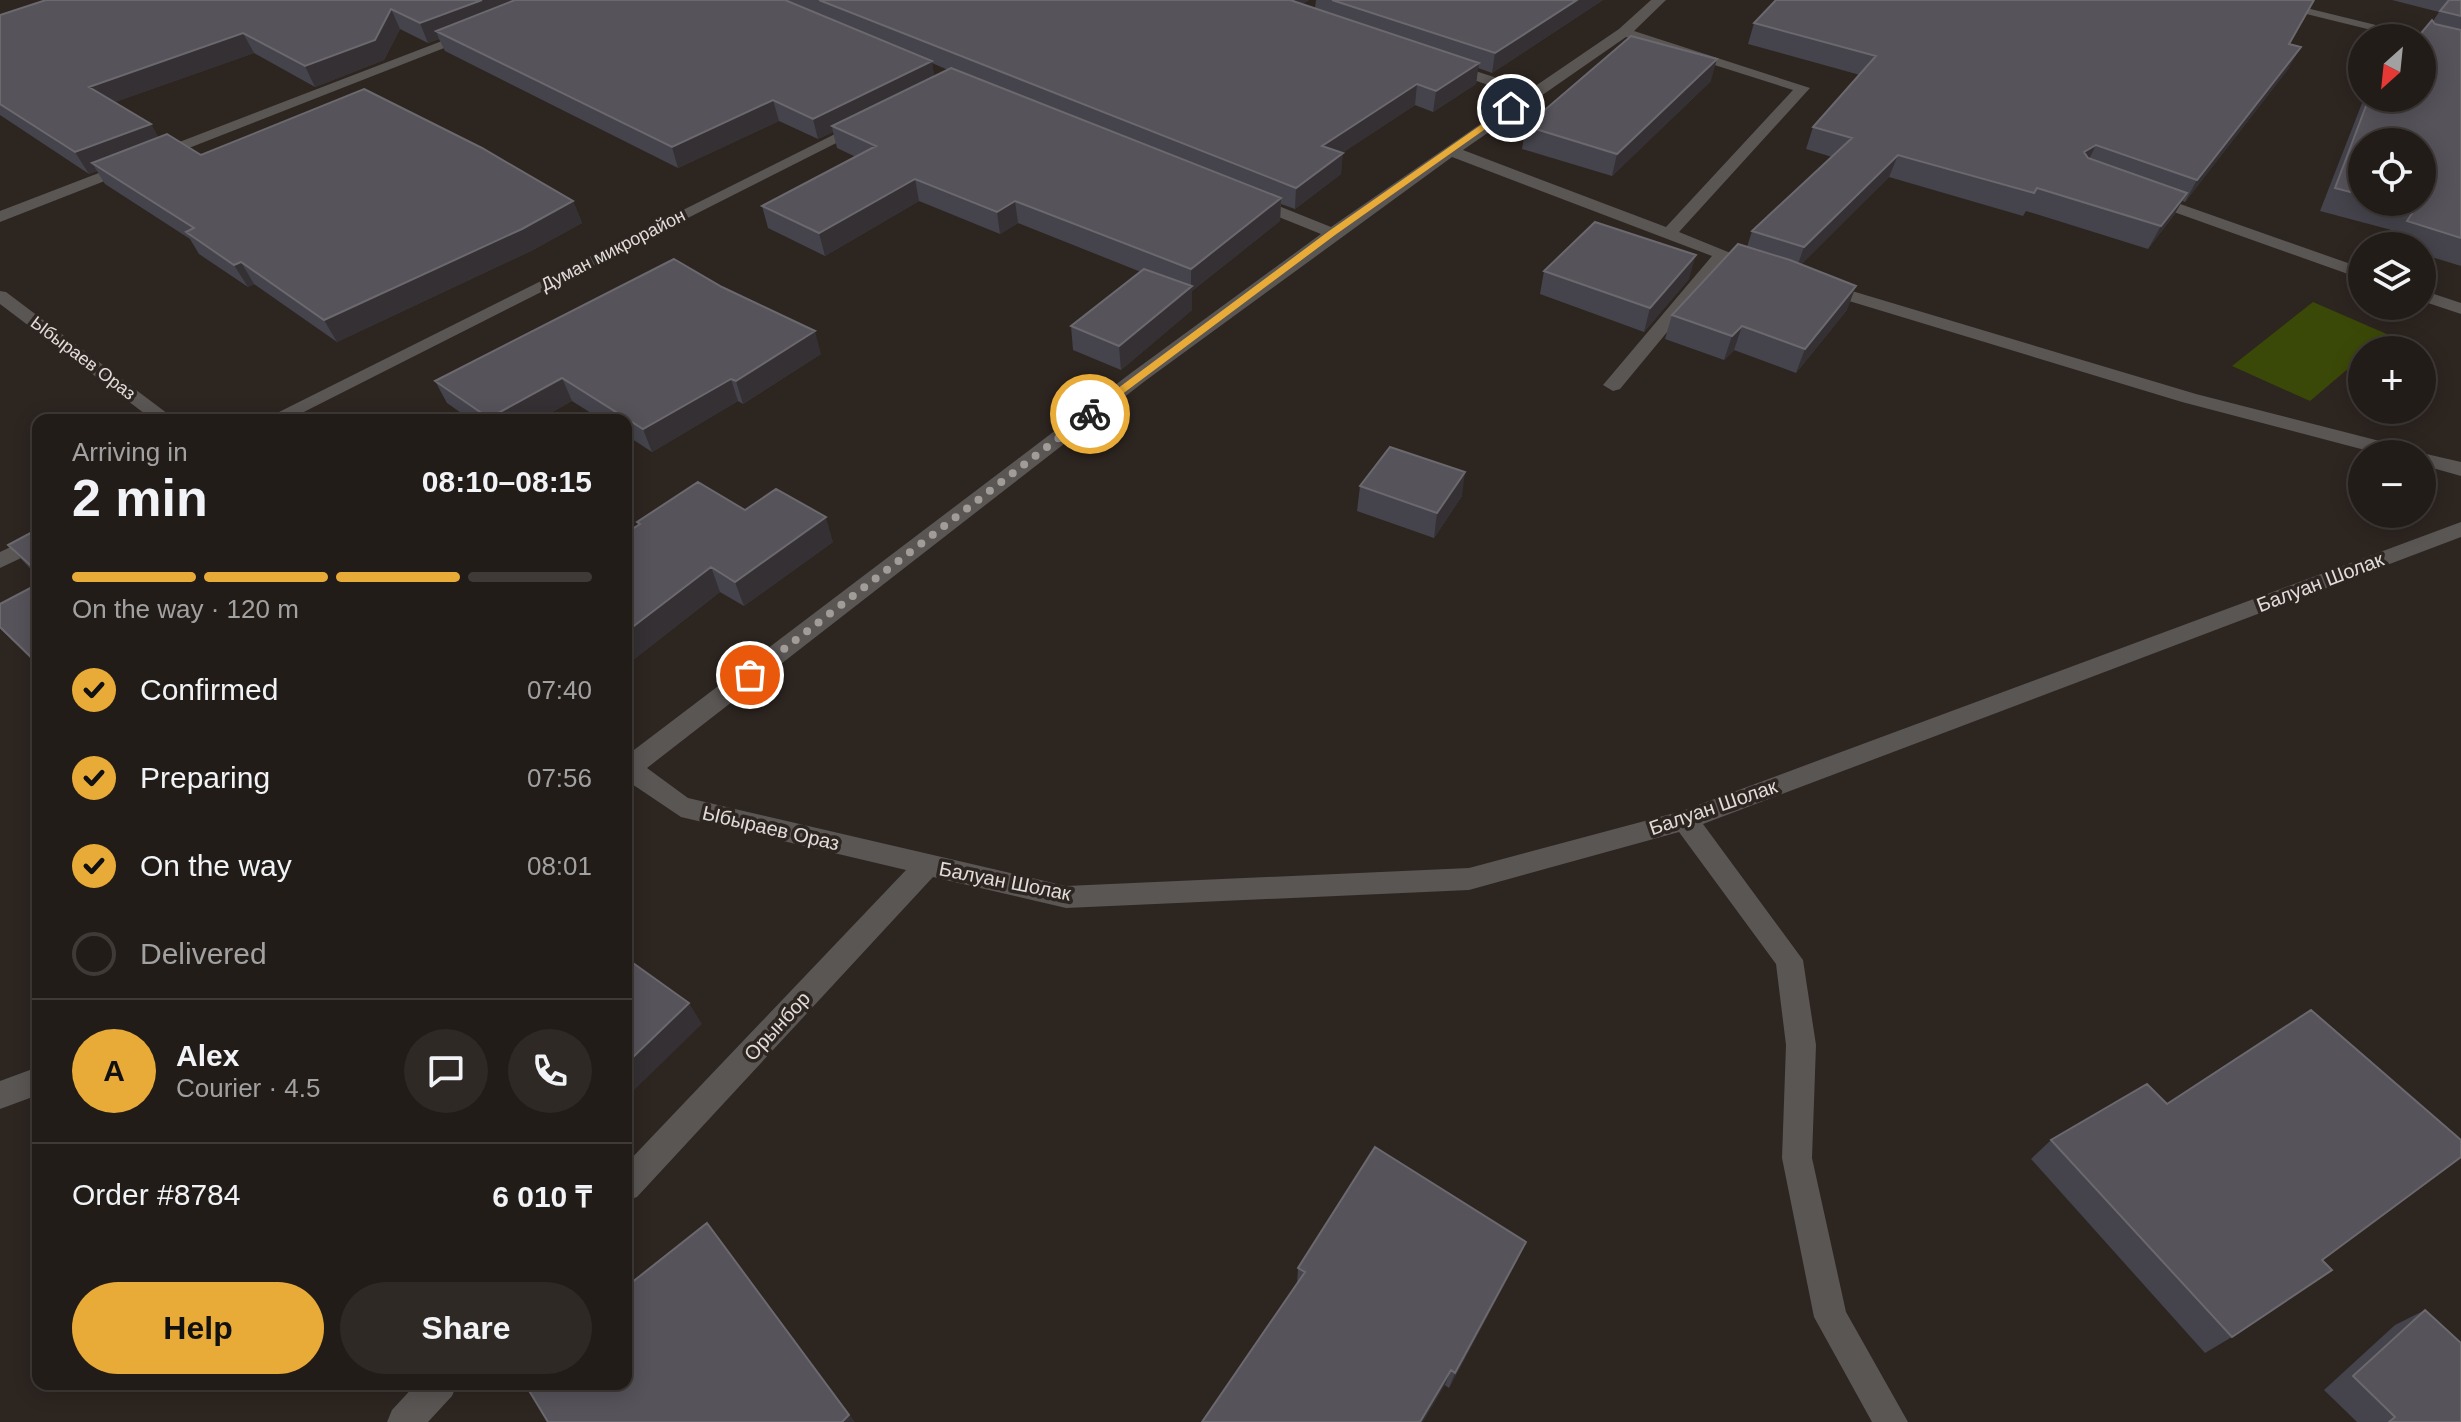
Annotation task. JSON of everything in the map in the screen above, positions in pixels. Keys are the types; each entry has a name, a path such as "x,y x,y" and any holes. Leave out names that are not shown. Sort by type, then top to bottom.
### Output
{"street":[{"path":"632,764 1125,386 1332,233 1624,32 1659,0"},
{"path":"2257,0 2361,24"},
{"path":"0,217 488,29"},
{"path":"1624,32 1803,88 1670,232"},
{"path":"1428,60 1531,94"},
{"name":"Думан микрорайон","path":"285,414 883,115"},
{"path":"1449,150 1670,232 1721,256 2189,398 2350,440"},
{"path":"2128,191 2348,269"},
{"path":"1230,192 1332,233"},
{"path":"1613,385 1721,256"},
{"name":"Ыбыраев Ораз","path":"0,296 158,414"},
{"path":"2436,300 2461,309"},
{"path":"2436,463 2461,469"},
{"name":"Балуан Шолак","path":"928,865 1066,897 1469,879 1685,820 2461,529"},
{"path":"0,561 32,544"},
{"name":"Ыбыраев Ораз","path":"632,772 681,807 928,865"},
{"path":"1685,820 1789,960 1801,1045 1797,1158 1831,1317 1891,1422"},
{"name":"Орынбор","path":"632,1180 928,865"},
{"path":"0,1095 32,1083"},
{"path":"404,1422 434,1390"}],"green space":[{"path":"2313,302 2348,317 2348,320 2389,335 2348,336 2348,369 2310,401 2232,366"}],"building":[{"path":"46,0 482,0 420,23 391,9 375,40 305,66 243,33 89,87 151,124 75,152 0,104 0,15"},
{"path":"515,0 785,0 932,61 813,119 773,100 672,147 436,31"},
{"path":"819,0 1290,0 1479,63 1436,91 1417,84 1322,146 1343,153 1296,188"},
{"path":"1332,0 1577,0 1495,53"},
{"path":"1776,0 2314,0 2289,44 2301,47 2197,180 2096,145 2084,152 2088,158 2187,193 2161,226 2037,188 2034,193 1898,155 1804,247 1752,231 1852,138 1813,127 1876,56 1754,23"},
{"path":"2449,0 2461,0 2461,16 2440,11"},
{"path":"2436,24 2461,30 2461,238 2407,221 2410,216 2436,216 2436,128 2358,128 2364,112 2436,112"},
{"path":"1631,36 1717,59 1617,154 1526,126"},
{"path":"951,68 1281,198 1191,269 1015,201 997,212 915,179 819,233 762,206 876,146 832,126"},
{"path":"364,89 482,148 573,201 522,229 324,320 241,262 234,265 186,232 194,228 92,163 167,134 201,155"},
{"path":"2348,154 2348,191 2335,188"},
{"path":"1595,222 1696,255 1650,308 1544,271"},
{"path":"1738,244 1856,286 1805,349 1742,326 1732,336 1672,315"},
{"path":"674,259 722,287 815,331 736,381 731,379 643,429 632,422 632,414 619,414 562,378 496,414 483,414 435,381"},
{"path":"1144,269 1192,286 1119,346 1071,326"},
{"path":"1390,447 1465,472 1437,513 1360,486"},
{"path":"698,482 745,510 776,489 826,517 735,582 711,567 632,627 632,529 640,524 637,522"},
{"path":"32,532 32,567 8,545"},
{"path":"32,587 32,658 0,627 0,604"},
{"path":"632,962 689,1003 632,1058"},
{"path":"2311,1010 2461,1140 2461,1157 2322,1260 2332,1270 2232,1337 2051,1140 2147,1084 2167,1104"},
{"path":"1375,1147 1526,1242 1455,1373 1451,1370 1420,1422 1202,1422 1305,1272 1298,1268"},
{"path":"707,1223 849,1415 842,1422 548,1422 529,1390 632,1390 632,1282"},
{"path":"2425,1310 2461,1343 2461,1422 2389,1422 2395,1417 2353,1376"}],"way so far":[{"path":"750,675 1090,414"}],"route":[{"path":"1090,414 1332,233 1511,108"}]}
